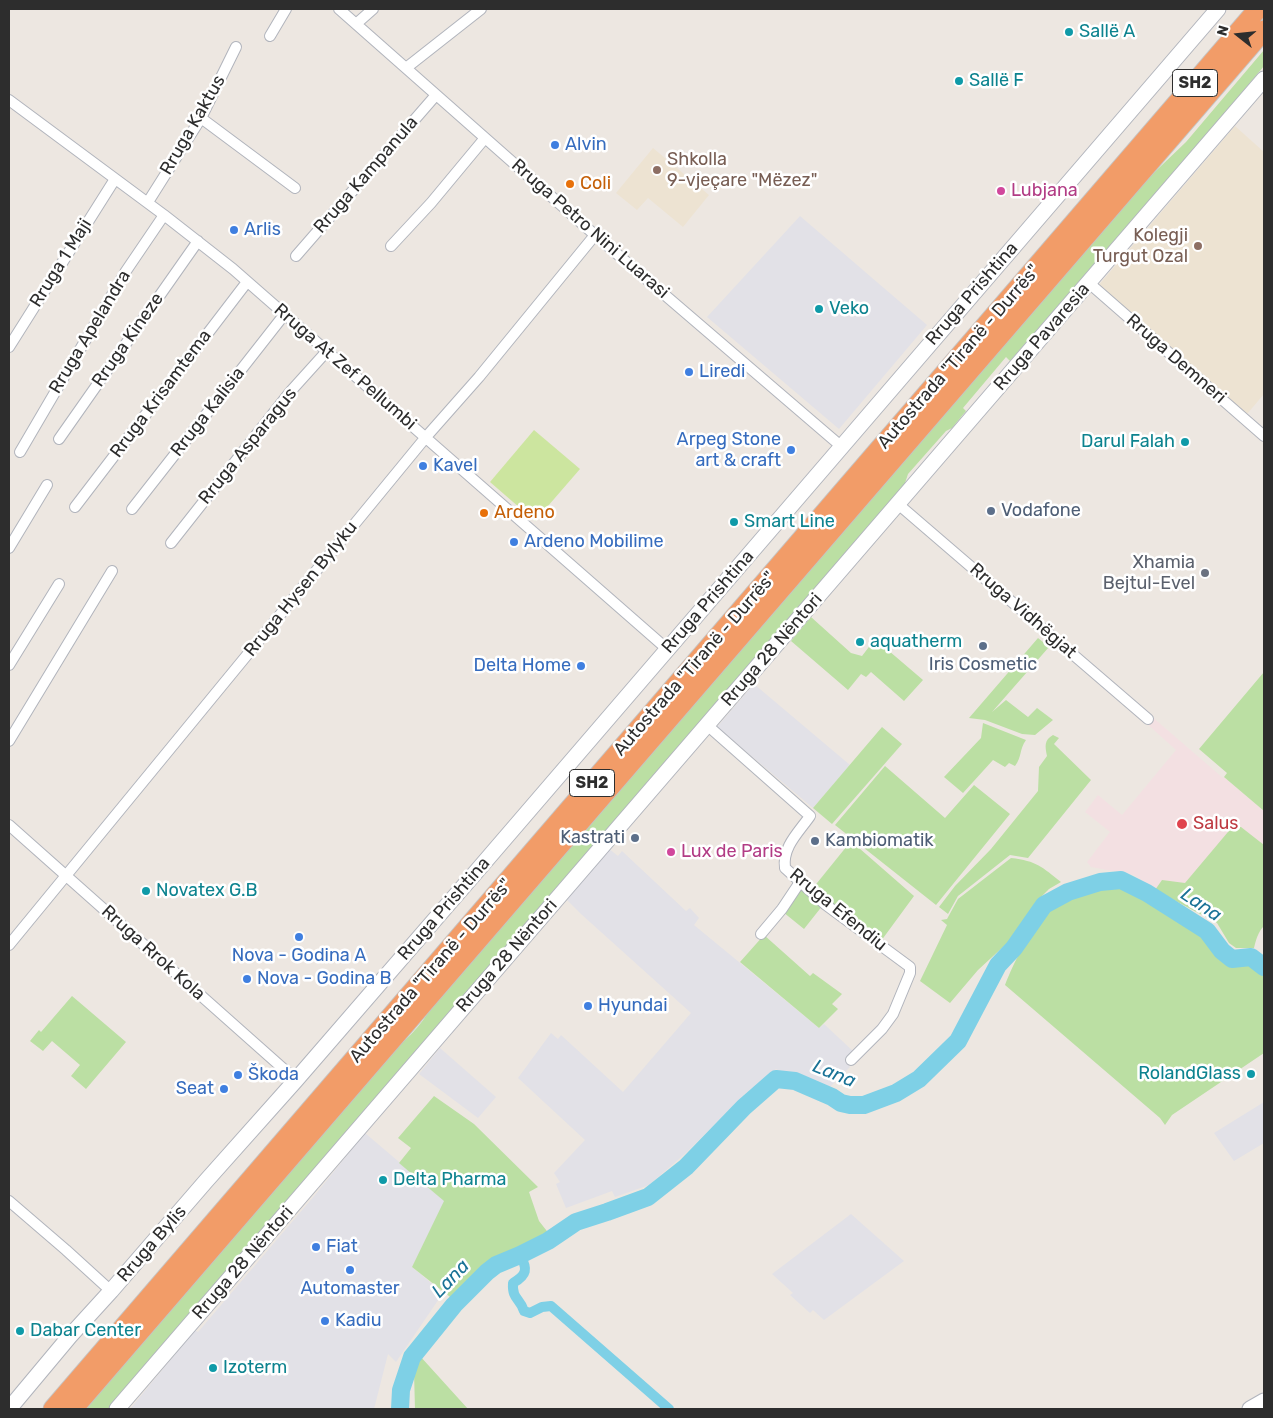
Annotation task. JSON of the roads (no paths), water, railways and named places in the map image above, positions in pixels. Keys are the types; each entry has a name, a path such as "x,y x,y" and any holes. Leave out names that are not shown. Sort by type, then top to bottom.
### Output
{"highway":[{"name":"Autostrada \"Tiranë - Durrës\"","path":"53,1409 1258,9"},
{"name":"Autostrada \"Tiranë - Durrës\"","path":"73,1409 1264,30"}],"main road":[{"name":"Rruga Prishtina","path":"296,1080 1218,9"},
{"name":"Rruga Pavaresia","path":"898,504 1264,79"},
{"name":"Rruga 28 Nëntori","path":"117,1409 898,504"},
{"name":"Rruga Bylis","path":"9,1409 70,1336 296,1080"},
{"path":"1250,1409 1264,1401"}],"street":[{"path":"270,36 286,9"},
{"name":"Rruga Petro Nini Luarasi","path":"339,9 842,447"},
{"path":"356,24 373,9"},
{"path":"406,68 481,9"},
{"name":"Rruga Kaktus","path":"148,202 201,118 236,47"},
{"name":"Rruga Kampanula","path":"296,256 436,95"},
{"name":"Rruga At Zef Pellumbi","path":"9,100 198,241 426,437 522,524 667,649"},
{"path":"201,118 295,188"},
{"path":"391,246 485,138"},
{"name":"Rruga 1 Maji","path":"9,347 115,179"},
{"name":"Rruga Apelandra","path":"20,452 126,271 164,214"},
{"name":"Rruga Hysen Bylyku","path":"9,945 426,437 479,377 596,234"},
{"name":"Rruga Kineze","path":"59,439 198,241"},
{"name":"Rruga Krisamtema","path":"75,507 247,282"},
{"name":"Rruga Demneri","path":"1088,283 1264,436"},
{"name":"Rruga Kalisia","path":"132,509 284,314"},
{"name":"Rruga Asparagus","path":"171,543 290,392 327,351"},
{"path":"9,548 47,485"},
{"name":"Rruga Vidhëgjat","path":"898,504 1148,719"},
{"path":"9,741 112,571"},
{"path":"9,665 59,584"},
{"name":"Rruga Efendiu","path":"707,725 810,816 784,854 784,868 826,905 910,967 910,972 893,1014 882,1029 851,1060"},
{"name":"Rruga Rrok Kola","path":"9,826 296,1080"},
{"path":"761,934 782,909 800,882"},
{"path":"9,1201 111,1291"}],"waterway":[{"name":"Lana","path":"400,1409 401,1390 412,1357 454,1305 487,1272 496,1265 548,1241 576,1222 648,1197 686,1167 744,1107 776,1079 795,1081 832,1097 841,1103 850,1105 864,1105 896,1093 919,1079 958,1041 998,965 1014,948 1044,905 1068,892 1100,882 1121,880 1147,893 1207,931 1222,951 1232,959 1251,957 1264,967"},
{"path":"520,1255 525,1271 513,1283 513,1289 524,1311 530,1313 542,1307 551,1306 669,1409"}],"place":[{"name":"Sallë A","path":"1069,32"},
{"name":"Sallë F","path":"959,81"},
{"name":"Alvin","path":"555,145"},
{"name":"Shkolla 9-vjeçare \"Mëzez\"","path":"657,170"},
{"name":"Coli","path":"570,184"},
{"name":"Lubjana","path":"1001,191"},
{"name":"Arlis","path":"234,230"},
{"name":"Kolegji Turgut Ozal","path":"1198,246"},
{"name":"Veko","path":"819,309"},
{"name":"Liredi","path":"689,372"},
{"name":"Darul Falah","path":"1185,442"},
{"name":"Arpeg Stone art & craft","path":"791,450"},
{"name":"Kavel","path":"423,466"},
{"name":"Vodafone","path":"991,511"},
{"name":"Ardeno","path":"484,513"},
{"name":"Smart Line","path":"734,522"},
{"name":"Ardeno Mobilime","path":"514,542"},
{"name":"Xhamia Bejtul-Evel","path":"1205,573"},
{"name":"aquatherm","path":"860,642"},
{"name":"Iris Cosmetic","path":"983,646"},
{"name":"Delta Home","path":"581,666"},
{"name":"Salus","path":"1182,824"},
{"name":"Kastrati","path":"635,838"},
{"name":"Kambiomatik","path":"815,841"},
{"name":"Lux de Paris","path":"671,852"},
{"name":"Novatex G.B","path":"146,891"},
{"name":"Nova - Godina A","path":"299,937"},
{"name":"Nova - Godina B","path":"247,979"},
{"name":"Hyundai","path":"588,1006"},
{"name":"RolandGlass","path":"1251,1074"},
{"name":"Škoda","path":"238,1075"},
{"name":"Seat","path":"224,1089"},
{"name":"Delta Pharma","path":"383,1180"},
{"name":"Fiat","path":"316,1247"},
{"name":"Automaster","path":"350,1270"},
{"name":"Kadiu","path":"325,1321"},
{"name":"Dabar Center","path":"20,1331"},
{"name":"Izoterm","path":"213,1368"}]}
